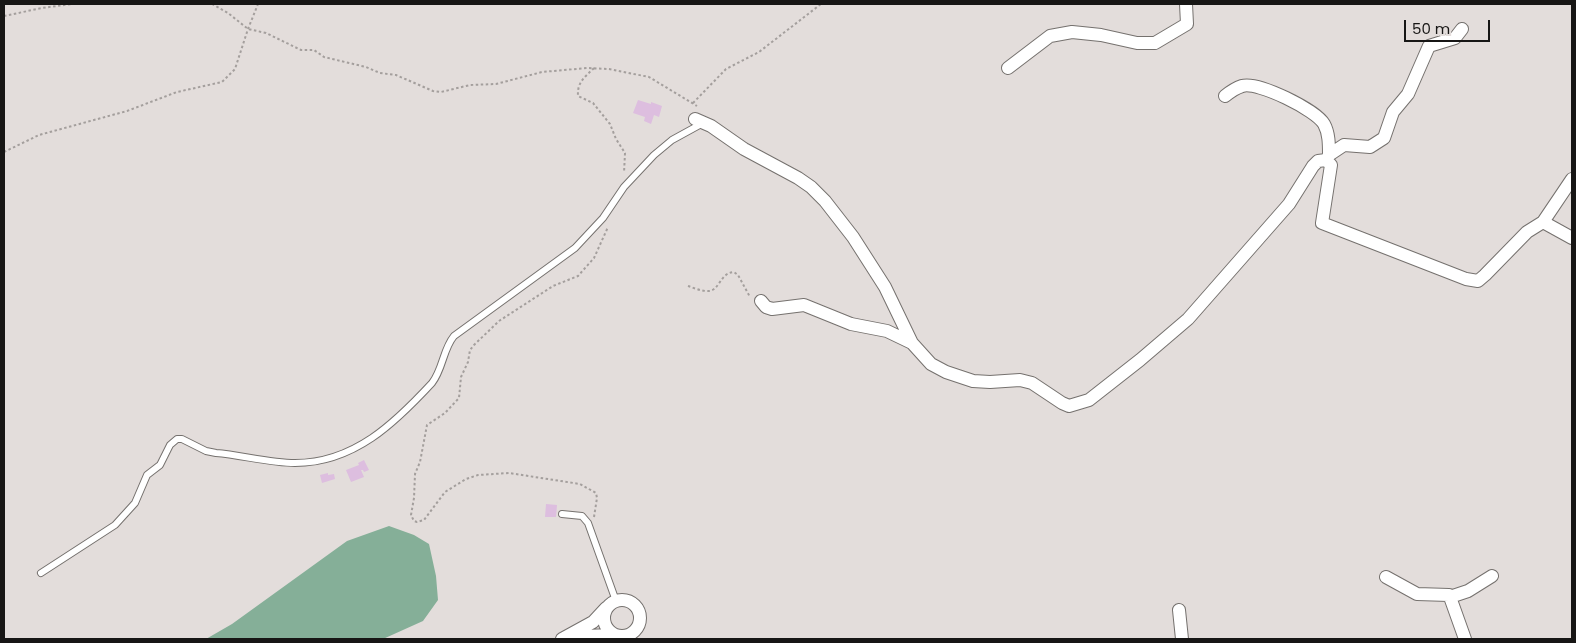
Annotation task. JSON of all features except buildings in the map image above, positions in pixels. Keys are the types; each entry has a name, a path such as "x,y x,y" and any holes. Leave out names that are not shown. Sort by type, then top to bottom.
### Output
{"street":[{"path":"1008,68 1050,36 1072,32 1101,35 1137,43 1155,43 1187,24 1186,4"},
{"path":"699,116 744,149 798,178 811,187 825,201 853,237 884,287 912,343 931,364 946,372 973,381 1020,380 1032,383 1069,406 1089,400 1188,319 1289,204 1318,161 1344,145 1370,147 1384,138 1393,112 1408,94 1429,46 1454,38 1462,29"},
{"path":"1225,96 1243,85 1252,86 1269,91 1301,106 1324,123 1328,133 1327,157 1330,165 1322,223 1466,279 1478,281 1527,232 1543,222 1572,179"},
{"path":"1543,222 1572,238"},
{"path":"763,304 772,309 804,305 851,324 887,331 912,343"},
{"path":"1386,577 1417,594 1449,595 1450,597 1468,591 1492,576"},
{"path":"1450,597 1465,639"},
{"path":"623,600 635,604 639,610 641,622 629,638 614,635 563,639 593,622 611,605 623,600"},
{"path":"611,605 604,614 605,626 614,635"},
{"path":"1179,610 1182,639"}],"lane":[{"path":"41,573 114,525 135,503 147,475 160,465 170,445 177,439 182,439 206,451 295,463 333,458 380,434 432,383 438,375 454,336 575,248 603,218 624,187 665,145 682,133 699,116"},
{"path":"562,514 582,516 588,523 611,605"}],"path":[{"path":"4,16 72,4"},
{"path":"212,4 248,29 266,32 301,50 314,50 324,57 366,67 380,73 396,75 434,91 440,92 470,85 496,84 542,72 594,68 609,69 649,77 693,104 699,116"},
{"path":"4,152 39,134 127,111 177,92 222,82 235,69 258,4"},
{"path":"693,104 726,69 759,52 821,4"},
{"path":"594,68 580,81 578,96 593,103 610,124 616,139 625,153 624,187"},
{"path":"588,523 594,517 597,498 596,493 591,489 580,484 509,472 478,475 466,479 445,492 424,520 414,521 411,515 415,474 420,462 427,426 445,413 459,398 462,377 470,350 499,321 553,286 578,276 594,258 608,227"},
{"path":"688,286 705,292 710,291 716,288 724,275 728,272 734,272 738,275 752,300 759,307 763,304"}],"green space":[{"path":"389,526 414,535 429,544 436,576 438,600 423,621 383,639 206,639 232,624 347,541"}]}
